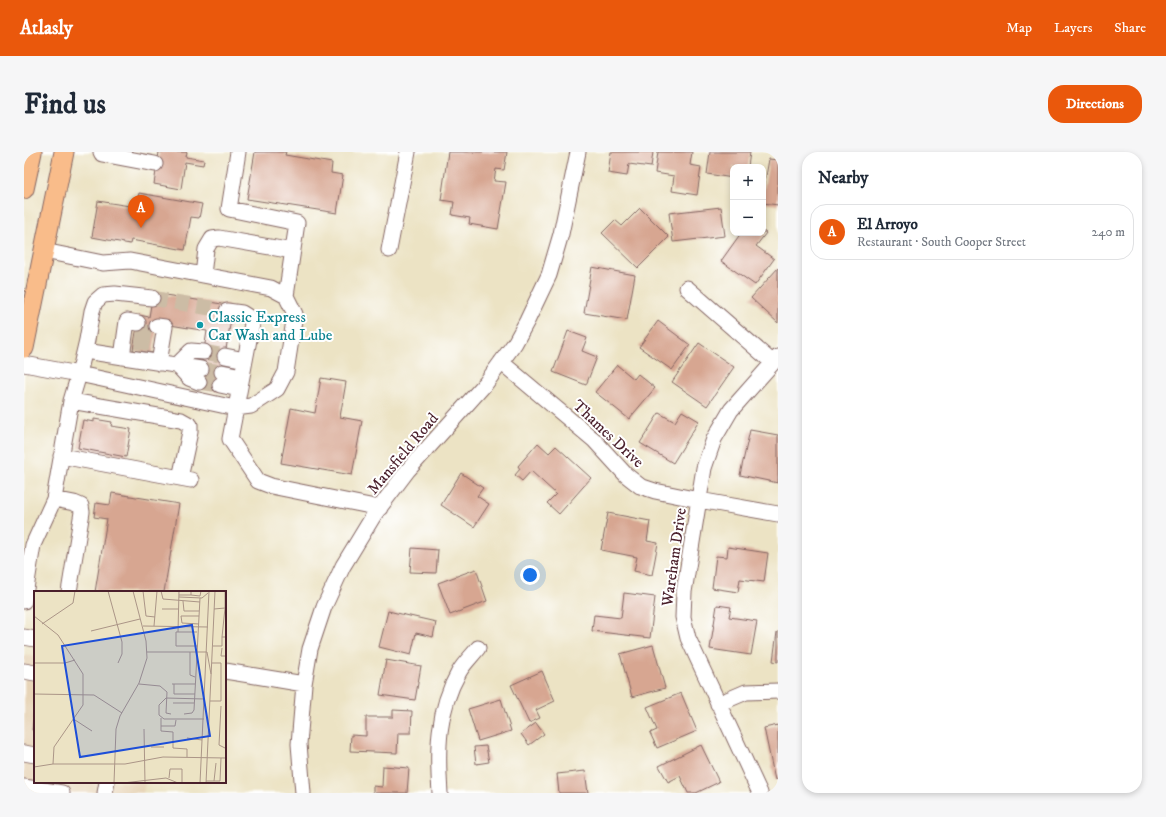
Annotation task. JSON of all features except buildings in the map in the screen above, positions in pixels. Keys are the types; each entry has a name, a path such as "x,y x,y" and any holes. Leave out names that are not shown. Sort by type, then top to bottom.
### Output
{"main road":[{"path":"24,189 32,152"},
{"path":"24,348 64,152"}],"street":[{"path":"101,152 102,154 155,164"},
{"path":"238,152 229,209 297,223 286,296"},
{"path":"390,250 408,152"},
{"name":"Mansfield Road","path":"302,793 299,744 304,684 310,649 324,607 344,566 380,508 408,470 486,383 515,343 527,322 549,275 561,234 578,152"},
{"path":"203,275 206,249 212,239 219,238 293,251"},
{"path":"24,364 79,374 235,408 251,406 277,389 286,372 296,314 286,296 271,288 130,261 103,263 44,251"},
{"path":"687,288 775,360"},
{"path":"24,601 33,545 54,499 71,401 85,351 95,302 103,296 115,294 152,298"},
{"path":"227,311 242,313 250,318 252,324 230,439 258,481 271,486 380,508"},
{"path":"122,356 132,332"},
{"path":"158,337 159,363"},
{"path":"85,351 177,365 200,375"},
{"path":"177,365 191,351 204,352"},
{"path":"225,356 245,360"},
{"name":"Wareham Drive","path":"760,793 688,638 683,617 684,592 704,468 714,439 730,410 775,360"},
{"name":"Thames Drive","path":"501,362 594,440 626,475 640,486 655,491 699,500 778,514"},
{"path":"221,379 240,382"},
{"path":"61,456 185,479 190,425 181,420 71,401"},
{"path":"54,499 81,506 82,512 69,591"},
{"path":"24,637 34,639"},
{"path":"440,793 438,759 439,729 448,695 459,671 478,648"},
{"path":"24,671 34,673"},
{"path":"226,671 304,684"},
{"path":"718,704 746,692 778,692"},
{"path":"24,753 34,754"},
{"path":"105,793 107,783"},
{"path":"24,786 62,793"}],"shaded area":[{"path":"24,655 34,657 34,783 145,783 143,793 24,793"}],"tunnel":[{"path":"152,298 227,311"},
{"path":"137,330 156,334"},
{"path":"135,341 154,344"},
{"path":"204,352 225,356"},
{"path":"201,369 222,372"},
{"path":"199,382 220,385"}],"place":[{"name":"El Arroyo","path":"141,228"},
{"name":"Classic Express Car Wash and Lube","path":"200,325"}]}
